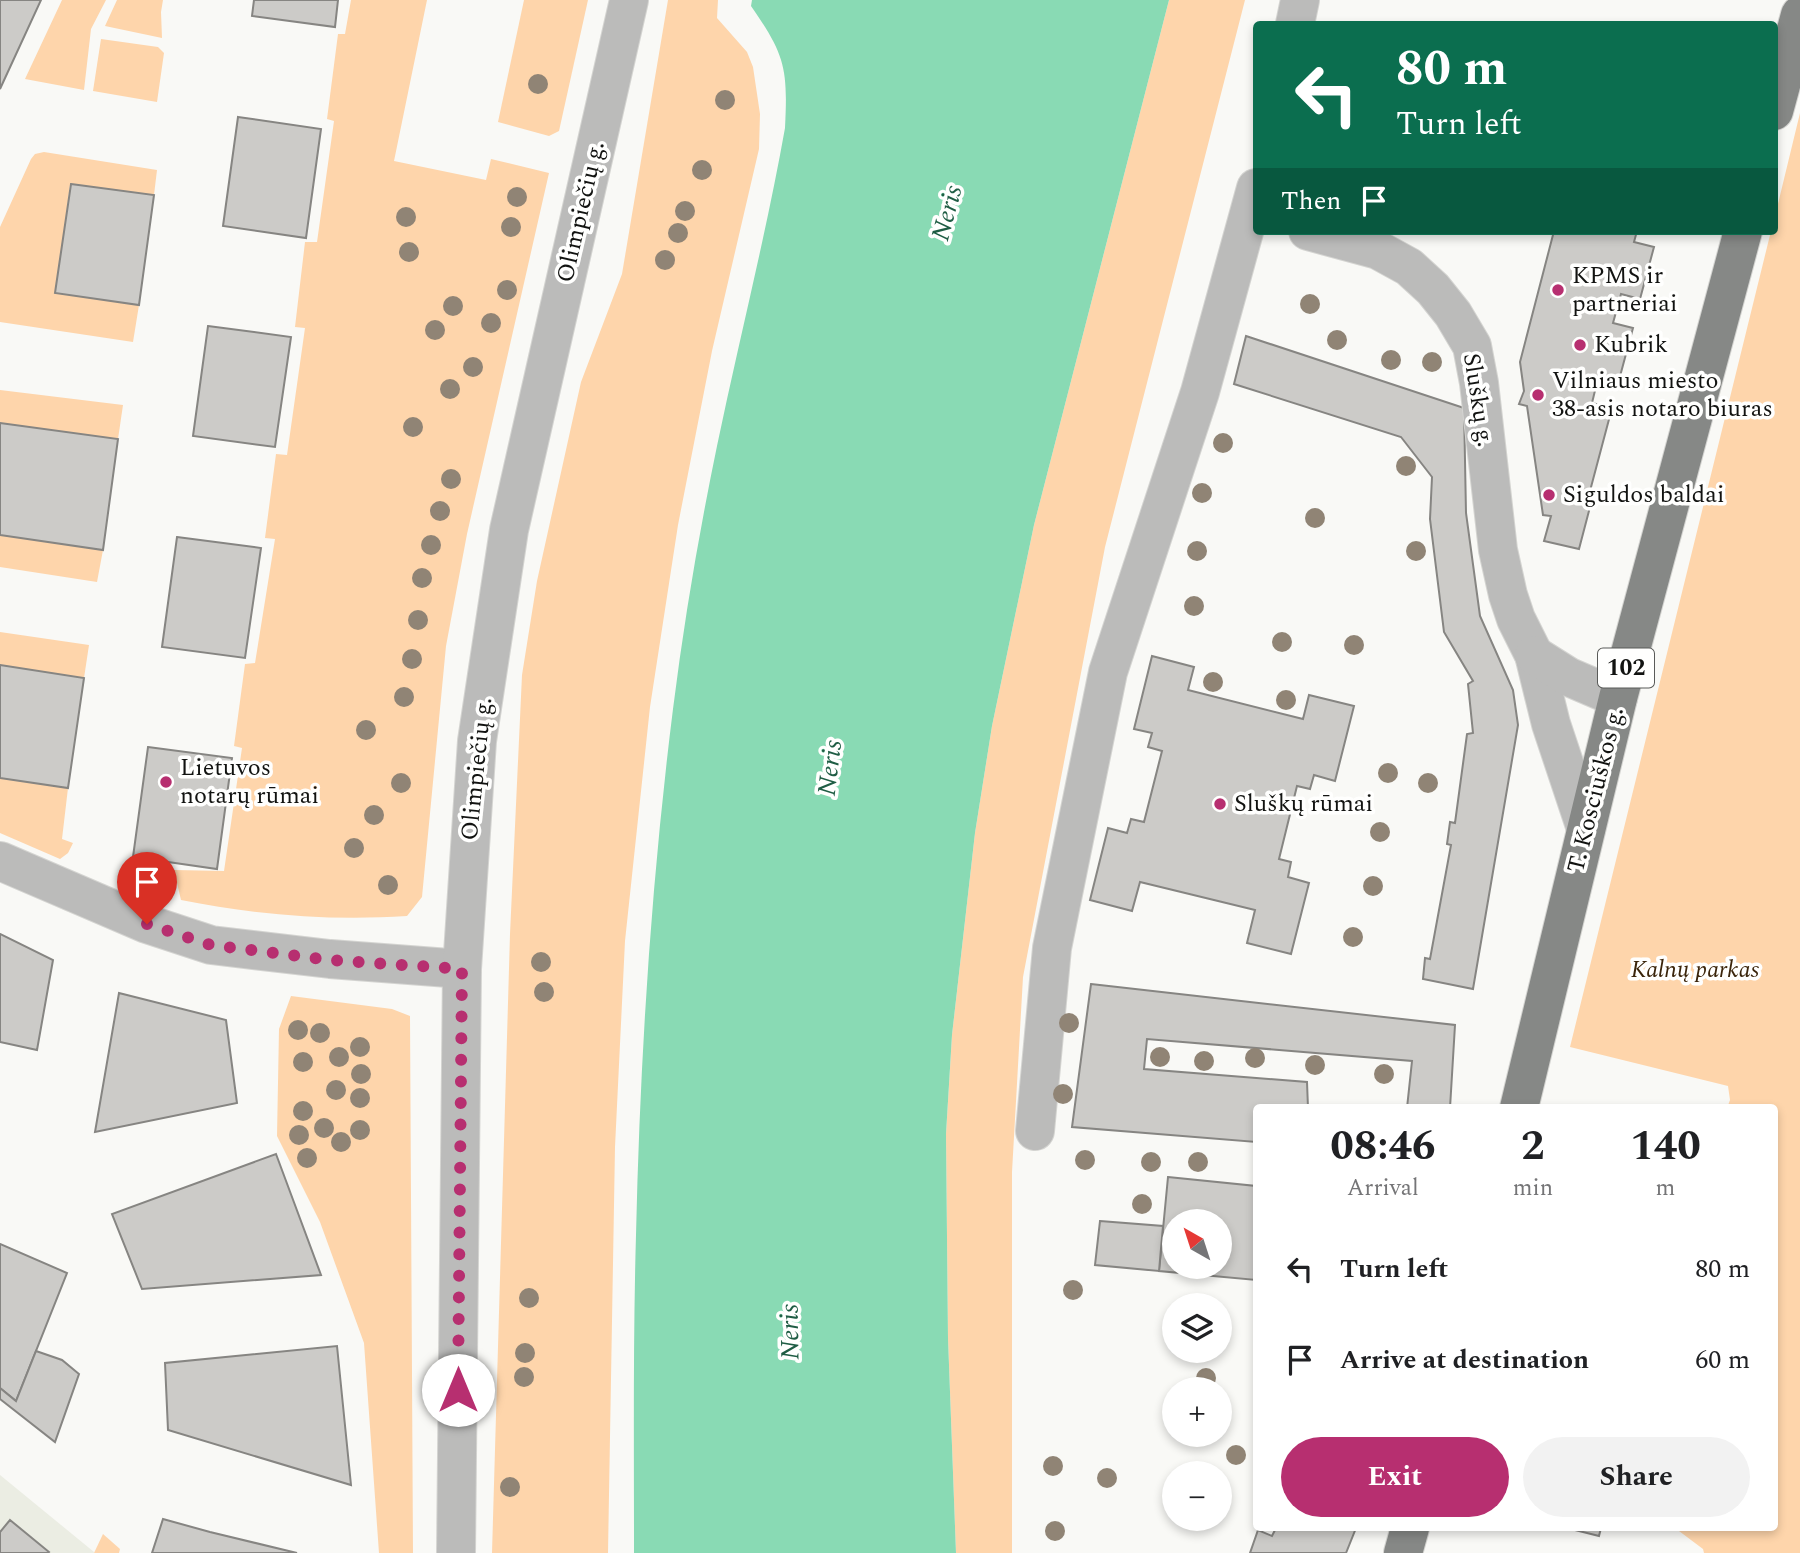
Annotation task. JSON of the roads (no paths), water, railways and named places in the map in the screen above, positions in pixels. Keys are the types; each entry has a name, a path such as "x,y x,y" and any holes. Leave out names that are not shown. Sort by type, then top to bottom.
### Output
{"main road":[{"path":"1778,96 1800,15"},
{"name":"T. Kosciuškos g.","path":"1520,1104 1618,698 1742,235"},
{"path":"1403,1553 1409,1531"}],"street":[{"name":"Olimpiečių g.","path":"456,1553 462,969 477,741 509,530 629,0"},
{"path":"1296,21 1300,0"},
{"path":"1035,1131 1052,948 1108,672 1200,392 1253,210"},
{"name":"Sluškų g.","path":"1323,235 1378,250 1409,267 1433,289 1453,314 1472,346 1479,383 1498,550 1508,595 1534,655 1551,724 1586,829"},
{"path":"1534,655 1569,677 1618,698"},
{"path":"0,861 147,924 211,945 330,960 462,969"}],"water":[{"name":"Neris","path":"752,0 1169,0 1034,525 992,726 975,833 952,1035 946,1134 948,1338 956,1553 634,1553 634,1314 640,1104 665,775 682,643 704,511 785,128 786,91 782,63 771,37 751,6"}],"place":[{"name":"KPMS ir partneriai","path":"1558,290"},
{"name":"Kubrik","path":"1580,345"},
{"name":"Vilniaus miesto 38-asis notaro biuras","path":"1538,395"},
{"name":"Siguldos baldai","path":"1549,495"},
{"name":"Lietuvos notarų rūmai","path":"166,782"},
{"name":"Sluškų rūmai","path":"1220,804"}],"park label":[{"name":"Kalnų parkas","path":"1695,970"}]}
